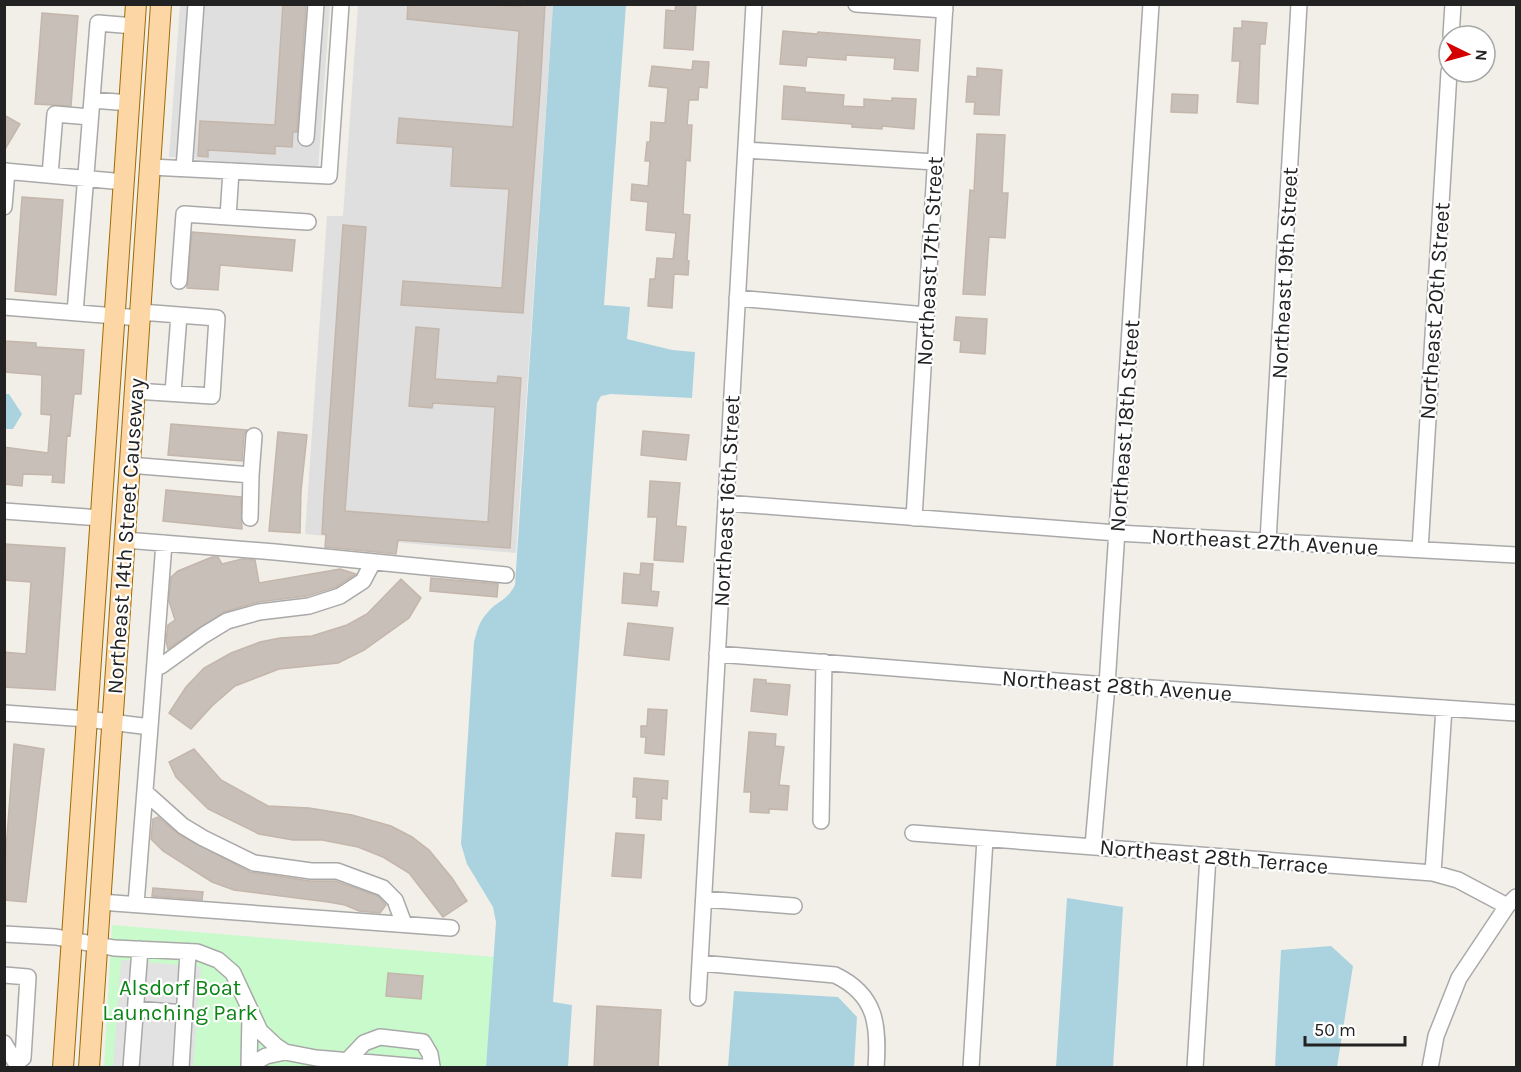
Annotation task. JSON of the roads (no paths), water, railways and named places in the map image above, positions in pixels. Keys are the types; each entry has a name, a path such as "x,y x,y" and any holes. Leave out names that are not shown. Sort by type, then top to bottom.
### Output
{"main road":[{"name":"Northeast 14th Street Causeway","path":"63,1068 136,4"},
{"name":"Northeast 14th Street Causeway","path":"89,1068 161,4"},
{"path":"129,110 137,153 141,161 150,167"},
{"path":"101,518 112,511 128,490"}],"street":[{"path":"184,169 196,4"},
{"path":"306,138 316,4"},
{"path":"150,167 329,176 341,4"},
{"name":"Northeast 16th Street","path":"698,998 754,4"},
{"path":"856,4 945,7"},
{"name":"Northeast 18th Street","path":"1093,846 1118,533 1151,4"},
{"name":"Northeast 19th Street","path":"1268,541 1299,4"},
{"path":"1452,24 1453,4"},
{"name":"Northeast 17th Street","path":"914,518 945,7"},
{"path":"75,313 98,22 135,26"},
{"name":"Northeast 20th Street","path":"1419,550 1448,84"},
{"path":"92,100 129,110"},
{"path":"50,175 54,114 90,117"},
{"path":"746,150 935,162"},
{"path":"4,207 6,171 124,182"},
{"path":"228,217 231,171"},
{"path":"179,281 184,214 308,222"},
{"path":"737,298 926,315"},
{"path":"4,307 115,316 179,315 217,318 212,396 135,391"},
{"path":"173,393 179,315"},
{"path":"250,518 254,436"},
{"path":"129,465 251,475"},
{"name":"Northeast 27th Avenue","path":"726,503 1118,533 1516,555"},
{"path":"4,511 101,518"},
{"path":"125,540 506,575"},
{"path":"136,904 164,543"},
{"path":"155,668 227,621 259,612 309,606 340,596 363,581 373,562"},
{"name":"Northeast 28th Avenue","path":"717,654 1107,685 1516,713"},
{"path":"821,821 824,662"},
{"path":"1433,873 1444,708"},
{"path":"4,713 87,719 150,727"},
{"path":"145,792 193,832 254,863 311,871 337,871 383,888 395,900 404,924"},
{"name":"Northeast 28th Terrace","path":"913,833 1433,873 1458,880 1512,902"},
{"path":"971,1068 985,838"},
{"path":"1195,1068 1208,856"},
{"path":"704,899 794,906"},
{"path":"100,902 451,928"},
{"path":"1430,1068 1436,1036 1459,978 1512,902"},
{"path":"4,934 72,940 97,945 197,952 218,960 233,973 260,1031 285,1052 316,1058 347,1061 432,1067 430,1054 423,1042 380,1037 364,1043 347,1061"},
{"path":"131,1068 140,949"},
{"path":"181,1068 188,952"},
{"path":"700,963 835,975 847,981 862,994 873,1011 877,1026 876,1068"},
{"path":"4,975 28,977 23,1058 17,1065 4,1043"},
{"path":"136,1009 184,1013"},
{"path":"249,1067 250,1012"},
{"path":"249,1067 266,1056 285,1052"}],"water":[{"path":"553,5 626,5 604,305 630,307 627,339 672,350 695,352 692,398 611,394 601,396 597,403 553,1002 572,1005 568,1067 486,1067 496,922 493,907 467,864 461,844 474,642 485,615 508,595 515,585"},
{"path":"5,394 9,394 22,414 13,429 5,429"},
{"path":"1067,898 1123,907 1113,1067 1056,1067"},
{"path":"1331,946 1353,966 1337,1067 1275,1067 1281,950"},
{"path":"734,991 838,997 857,1017 854,1067 728,1067"}],"park label":[{"name":"Alsdorf Boat Launching Park","path":"180,1000"}]}
